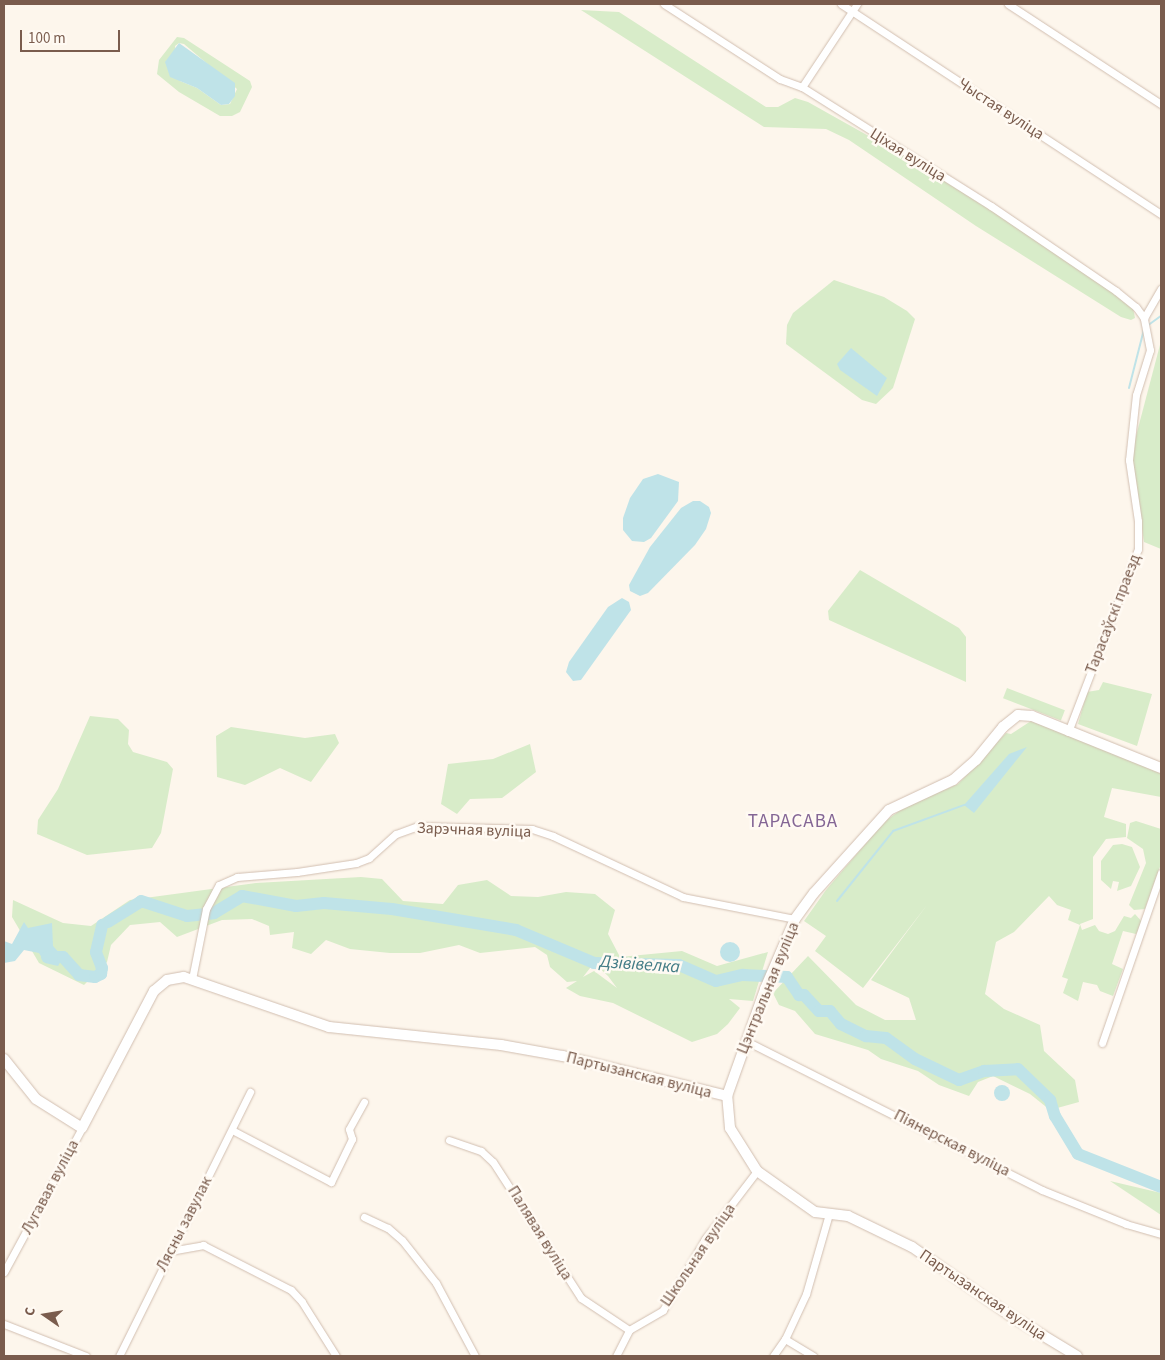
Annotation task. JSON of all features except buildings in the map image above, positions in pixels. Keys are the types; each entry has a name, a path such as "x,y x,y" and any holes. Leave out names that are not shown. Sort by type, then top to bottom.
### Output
{"street":[{"name":"Ціхая вуліца","path":"664,4 780,79 802,87 1066,256 1136,306 1144,318"},
{"name":"Чыстая вуліца","path":"840,4 1161,214"},
{"path":"802,87 858,4"},
{"path":"1008,4 1161,104"},
{"path":"1144,318 1161,288"},
{"name":"Тарасаўскі праезд","path":"1068,732 1138,549 1138,521 1129,460 1136,395 1150,350 1144,318"},
{"name":"Цэнтральная вуліца","path":"727,1096 765,989 795,919 879,818 900,803 941,787 965,771 1010,720 1018,715 1032,716 1161,768"},
{"name":"Зарэчная вуліца","path":"192,979 205,914 219,885 228,880 356,863 369,858 396,834 418,826 532,829 553,836 683,898 795,919"},
{"path":"1102,1043 1158,891 1161,873"},
{"name":"Партызанская вуліца","path":"146,1003 166,980 192,979 329,1027 501,1045 563,1056 727,1096 730,1128 757,1171 815,1212 848,1216 912,1247 1011,1316 1077,1356"},
{"name":"Лугавая вуліца","path":"4,1272 82,1128 146,1003"},
{"name":"Піянерская вуліца","path":"746,1041 1042,1190 1126,1224 1161,1234"},
{"name":"Лугавая вуліца","path":"4,1059 36,1099 82,1128"},
{"name":"Лясны завулак","path":"119,1356 250,1092"},
{"path":"232,1130 331,1182 352,1139 349,1129 364,1102"},
{"name":"Палявая вуліца","path":"449,1140 481,1151 493,1162 581,1298 588,1305 629,1330"},
{"name":"Школьная вуліца","path":"629,1330 663,1310 705,1239 757,1171"},
{"path":"773,1356 785,1339 806,1294 829,1214"},
{"path":"364,1217 388,1228 413,1254 452,1309 475,1356"},
{"path":"170,1251 203,1245 284,1286 302,1302 336,1356"},
{"path":"4,1324 86,1356"},
{"path":"616,1356 629,1330"},
{"path":"785,1339 813,1356"}],"green space":[{"path":"581,10 619,12 766,107 778,107 795,98 808,102 956,185 1117,294 1133,308 1135,318 1131,320 1121,317 976,226 849,140 826,129 764,127"},
{"path":"177,37 184,38 250,81 252,87 240,112 232,116 220,116 179,92 157,74 159,60","holes":["179,43 184,44 237,89 230,104 221,105 197,88 180,81 175,46"]},
{"path":"834,280 884,297 907,311 915,319 893,388 876,404 862,400 786,344 787,325 793,313"},
{"path":"1161,341 1161,549 1144,542 1131,455"},
{"path":"860,570 959,628 966,637 966,682 829,620 828,611"},
{"path":"1103,682 1152,694 1137,746 1078,724 1087,692 1099,690"},
{"path":"1007,688 1065,710 1061,720 1003,698"},
{"path":"90,716 118,719 129,730 128,744 133,752 167,762 173,769 161,833 152,848 87,855 37,834 38,820 58,789"},
{"path":"1031,721 1161,770 1161,797 1112,788 1104,817 1126,824 1126,837 1106,839 1093,857 1093,919 1080,924 1082,930 1095,925 1099,931 1108,934 1115,931 1124,916 1131,918 1135,914 1143,923 1136,934 1123,931 1112,964 1123,969 1113,996 1100,991 1097,985 1083,982 1078,1001 1063,993 1068,979 1062,977 1080,925 1068,920 1071,910 1057,905 1049,896 1014,932 996,942 985,994 1004,1009 1040,1025 1044,1051 1075,1080 1079,1102 1050,1110 1030,1094 993,1076 978,1082 969,1096 939,1085 918,1071 881,1059 868,1050 815,1034 795,1011 779,1005 773,993 808,956 856,1005 885,1020 916,1020 909,998 871,980 927,905 863,988 815,951 826,936 804,921 826,890 884,822 906,806 958,784 1006,733 1011,734"},
{"path":"231,727 305,738 335,734 339,743 311,782 280,768 245,785 217,777 216,736"},
{"path":"530,744 536,772 502,798 470,799 457,814 441,804 448,764 493,759"},
{"path":"1136,821 1161,829 1161,864 1145,909 1134,910 1129,905 1146,863 1143,849 1127,838 1130,823"},
{"path":"1122,844 1132,847 1140,867 1131,886 1117,891 1119,882 1113,881 1111,889 1101,880 1101,861 1113,845"},
{"path":"361,877 382,879 403,901 443,904 458,885 487,880 511,896 538,897 566,892 595,894 615,910 608,934 620,957 682,951 717,966 768,952 753,1001 729,999 740,1008 728,1024 717,1034 692,1042 613,1003 580,996 566,988 577,981 567,982 550,967 547,955 535,947 480,953 459,945 420,953 390,953 350,949 326,940 311,954 292,948 294,932 270,935 269,926 252,919 222,920 177,937 160,922 130,925 111,945 107,962 84,985 39,963 12,917 13,900 63,923 91,926 130,900 256,883","holes":["594,963 608,976 617,988 594,971 583,977"]},
{"path":"1110,1181 1161,1193 1161,1215"}],"water":[{"path":"179,43 235,83 235,96 229,104 221,105 197,88 170,77 165,62"},
{"path":"851,348 887,378 877,396 840,370 837,364"},
{"path":"658,474 679,482 678,501 651,538 644,542 632,541 623,530 623,518 630,498 643,479"},
{"path":"693,501 700,501 709,507 711,513 706,529 695,545 648,593 640,596 630,591 629,585 650,547 681,508"},
{"path":"622,598 629,602 631,610 581,680 573,681 566,672 569,662 608,607"},
{"path":"1027,747 974,813 964,805 1009,754"},
{"path":"24,922 28,928 52,923 53,946 63,957 58,966 45,963 39,953 24,950 15,961 4,963 4,941 12,944"},
{"path":"730,942 737,945 740,952 737,959 730,962 723,959 720,952 723,945"},
{"path":"999,1085 1005,1085 1010,1090 1008,1099 999,1101 994,1096 994,1090"}],"waterway":[{"path":"1147,326 1161,316"},
{"path":"1129,388 1144,329"},
{"path":"837,901 893,831 964,805"},
{"name":"Дзівівелка","path":"108,922 141,901 187,916 214,913 242,896 296,906 324,903 392,909 516,930 594,963 679,965 716,981 743,975 787,977 799,995 804,995 819,1011 830,1011 841,1024 866,1036 886,1038 915,1059 959,1080 984,1071 1018,1069 1050,1100 1055,1116 1078,1154 1161,1187"},
{"name":"Дзівівелка","path":"47,957 63,957 79,975 95,977 101,974 102,968 96,952 102,925"}],"district":[{"name":"ТАРАСАВА","path":"793,822"}]}
